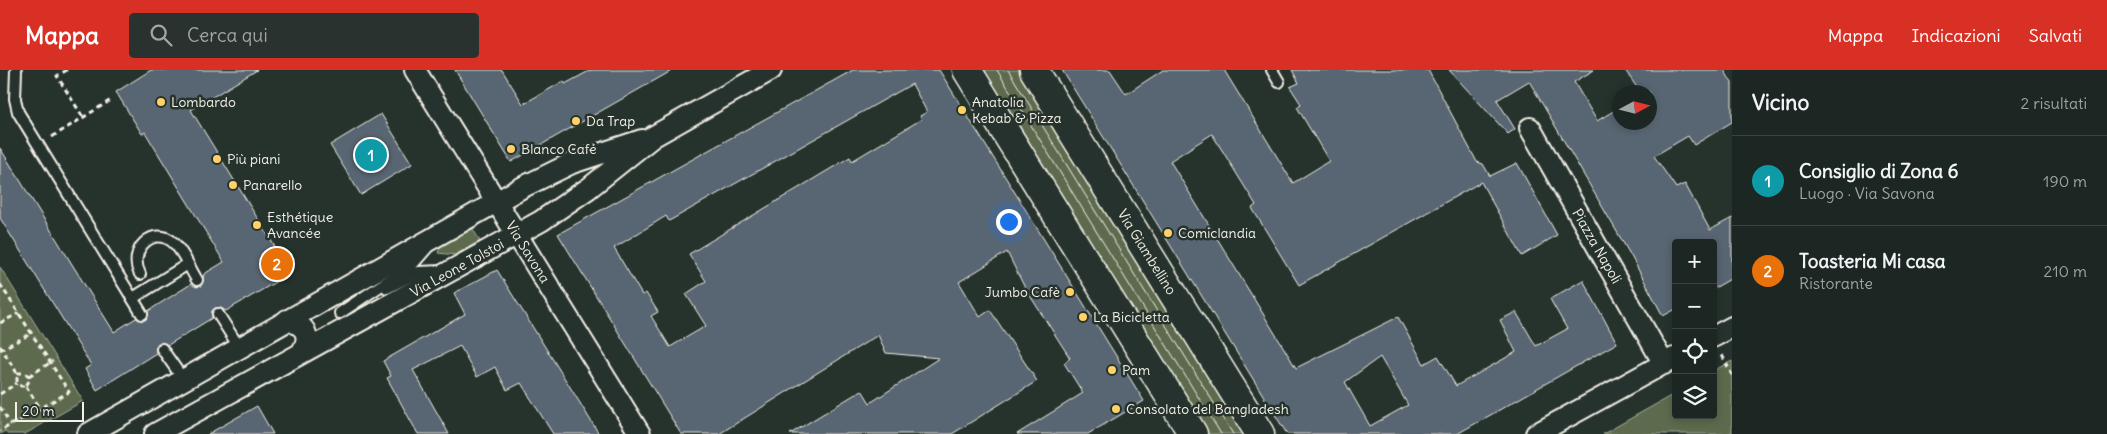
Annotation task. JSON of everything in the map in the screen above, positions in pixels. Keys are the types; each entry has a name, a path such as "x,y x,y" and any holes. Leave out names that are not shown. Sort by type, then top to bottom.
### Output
{"street":[{"name":"Via Savona","path":"416,70 640,434"},
{"name":"Via Leone Tolstoi","path":"155,434 517,234 589,188 654,136 771,70"},
{"path":"968,70 1193,434"},
{"name":"Via Giambellino","path":"1034,70 1260,434"},
{"name":"Piazza Napoli","path":"1530,128 1670,361 1536,434"},
{"name":"Via Leone Tolstoi","path":"88,434 287,320 572,162 654,136"},
{"path":"287,320 298,322 308,335 307,344 301,353"},
{"path":"1717,335 1732,327"}],"lane":[{"path":"16,70 15,99 18,112 142,314"},
{"path":"1272,70 1279,82"},
{"path":"437,236 413,264 340,313 419,272 452,270"},
{"path":"140,274 136,267 136,257 139,248 146,241 155,238 165,238 173,242 197,280"},
{"path":"132,298 188,264"},
{"path":"218,314 239,347"},
{"path":"162,349 183,380"}],"path":[{"path":"67,70 57,76 83,118"},
{"path":"39,145 111,100"},
{"path":"0,284 52,362 68,392 0,431"},
{"path":"0,323 19,313"},
{"path":"17,384 17,373 1,349 32,333"},
{"path":"29,376 52,362"},
{"path":"17,373 24,373 29,376"},
{"path":"26,386 29,376"},
{"path":"17,384 26,386"},
{"path":"0,394 17,384"},
{"path":"26,386 40,408"},
{"path":"0,407 11,424"}],"green space":[{"path":"979,70 1022,70 1246,434 1207,434"},
{"path":"470,224 480,241 455,255 438,253 442,241"},
{"path":"0,267 83,401 25,434 7,434 5,431 0,434"},
{"path":"1732,361 1732,434 1603,434 1672,395 1672,419 1717,419 1717,369"}],"building":[{"path":"151,70 257,70 191,110 291,273 226,311 221,308 215,308 212,311 212,318 168,345 158,343 156,353 97,390 85,369 91,365 0,218 0,148 114,332 136,318 145,320 148,317 148,311 191,284 197,287 201,286 204,274 224,262 145,132 142,134 116,92"},
{"path":"455,70 502,70 523,104 564,81 565,84 591,70 673,70 511,162"},
{"path":"853,70 939,70 1144,401 1088,434 1017,434 1083,393 1064,363 1070,358 1025,288 1007,252 959,282 980,317 990,310 1037,381 952,434 790,434 862,390 870,403 939,358 886,353 878,335 719,434 681,434 558,234","holes":["912,84 927,112 920,116 922,119 852,161 850,157 689,254 706,281 686,294 706,326 670,347 651,316 658,312 646,293 642,295 614,248 666,216 669,221"]},
{"path":"1062,70 1110,70 1126,94 1163,70 1224,70 1293,183 1329,161 1297,107 1301,104 1290,87 1299,83 1292,70 1428,70 1477,162 1483,164 1490,176 1517,163 1557,235 1522,256 1481,182 1299,285 1252,208 1256,205 1212,134 1170,161 1296,368 1398,317 1424,364 1438,356 1456,386 1516,352 1500,320 1516,312 1536,346 1567,329 1550,299 1583,280 1617,343 1457,434 1287,434","holes":["1380,357 1408,405 1370,426 1345,382"]},
{"path":"1449,70 1594,70 1574,82 1597,121 1612,112 1612,130 1657,130 1657,85 1635,85 1625,70 1724,70 1732,83 1732,122 1694,145 1688,136 1654,156 1676,188 1685,184 1710,230 1732,218 1732,278 1717,287 1717,239 1672,239 1672,311 1663,316 1631,256 1529,81 1497,100 1515,129 1508,134"},
{"path":"381,114 412,164 361,195 330,145"},
{"path":"497,270 599,434 553,434 521,383 507,390 495,367 477,377 460,346 413,370 449,434 418,434 387,378 391,376 383,361 465,314 454,293"},
{"path":"257,406 273,434 208,434"}],"tram line":[{"path":"997,70 1221,434"},
{"path":"1008,70 1233,434"}],"place":[{"name":"Lombardo","path":"161,102"},
{"name":"Anatolia Kebab & Pizza","path":"962,110"},
{"name":"Da Trap","path":"576,121"},
{"name":"Blanco Café","path":"511,149"},
{"name":"Consiglio di Zona 6","path":"371,155"},
{"name":"Più piani","path":"217,159"},
{"name":"Panarello","path":"233,185"},
{"name":"Esthétique Avancée","path":"257,225"},
{"name":"Comiclandia","path":"1168,233"},
{"name":"Toasteria Mi casa","path":"277,264"},
{"name":"Jumbo Cafè","path":"1070,292"},
{"name":"La Bicicletta","path":"1083,317"},
{"name":"Pam","path":"1112,370"},
{"name":"Consolato del Bangladesh","path":"1116,409"}]}
